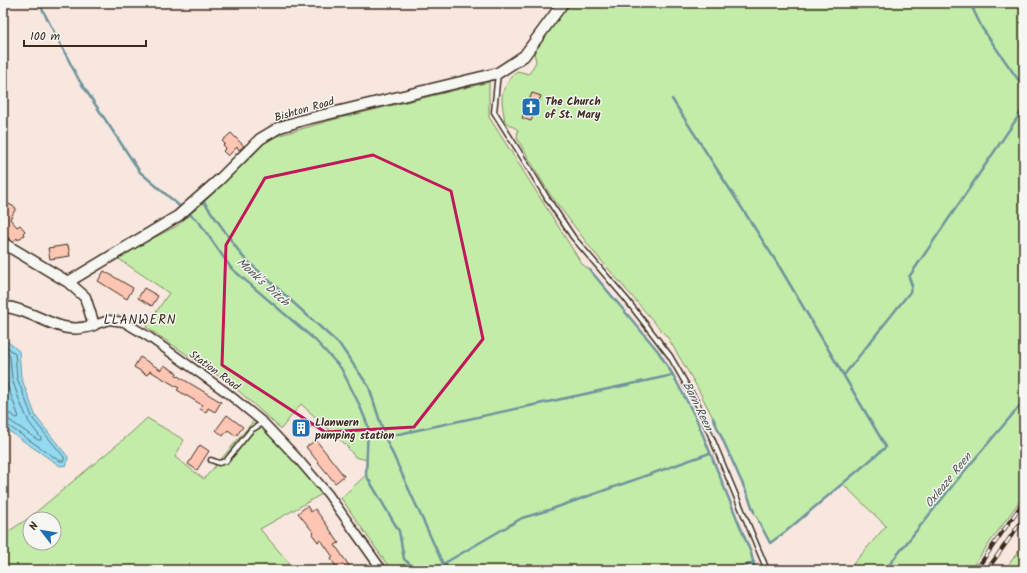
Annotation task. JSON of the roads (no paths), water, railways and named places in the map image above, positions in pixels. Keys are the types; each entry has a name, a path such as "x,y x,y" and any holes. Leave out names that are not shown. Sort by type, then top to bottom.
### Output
{"street":[{"name":"Bishton Road","path":"68,282 178,216 220,179 260,139 280,126 498,73 524,56 562,3"},
{"path":"3,243 68,282 85,297 94,324 86,328 69,329 51,324 18,310 3,306"},
{"name":"Station Road","path":"94,324 109,320 124,322 149,337 226,392 264,423 328,494 382,570"}],"lane":[{"path":"498,73 494,112 546,198 573,237 626,299 670,356 698,405 767,570"},
{"path":"211,460 220,464 226,461 251,430 264,423"}],"water":[{"path":"7,341 19,351 21,377 36,417 68,457 67,465 60,466 3,427 3,343"}],"waterway":[{"name":"Monk's Ditch","path":"39,3 79,80 140,172 183,209"},
{"path":"972,7 982,28 1024,88"},
{"path":"672,99 779,266 886,447 784,533 770,543 759,522"},
{"path":"844,375 910,292 912,286 909,277 1024,108"},
{"path":"204,202 243,257 340,345 369,387 385,437 443,564 452,570"},
{"name":"Monk's Ditch","path":"187,212 199,222 231,268 315,340 341,368 368,426 366,475 399,531 404,559 416,570"},
{"name":"Barn Reen","path":"590,270 658,351 673,375 696,418 751,553 755,570"},
{"path":"385,437 673,375"},
{"name":"Oxleaze Reen","path":"885,570 957,480 1024,401"},
{"path":"713,418 754,512"},
{"path":"443,564 522,518 549,510 710,453"},
{"path":"736,570 754,562"}],"railway":[{"path":"976,570 1024,501"},
{"path":"987,570 1024,518"}],"place":[{"name":"The Church of St. Mary","path":"531,107"},
{"name":"Llanwern pumping station","path":"301,428"}],"district":[{"name":"LLANWERN","path":"140,319"}]}
